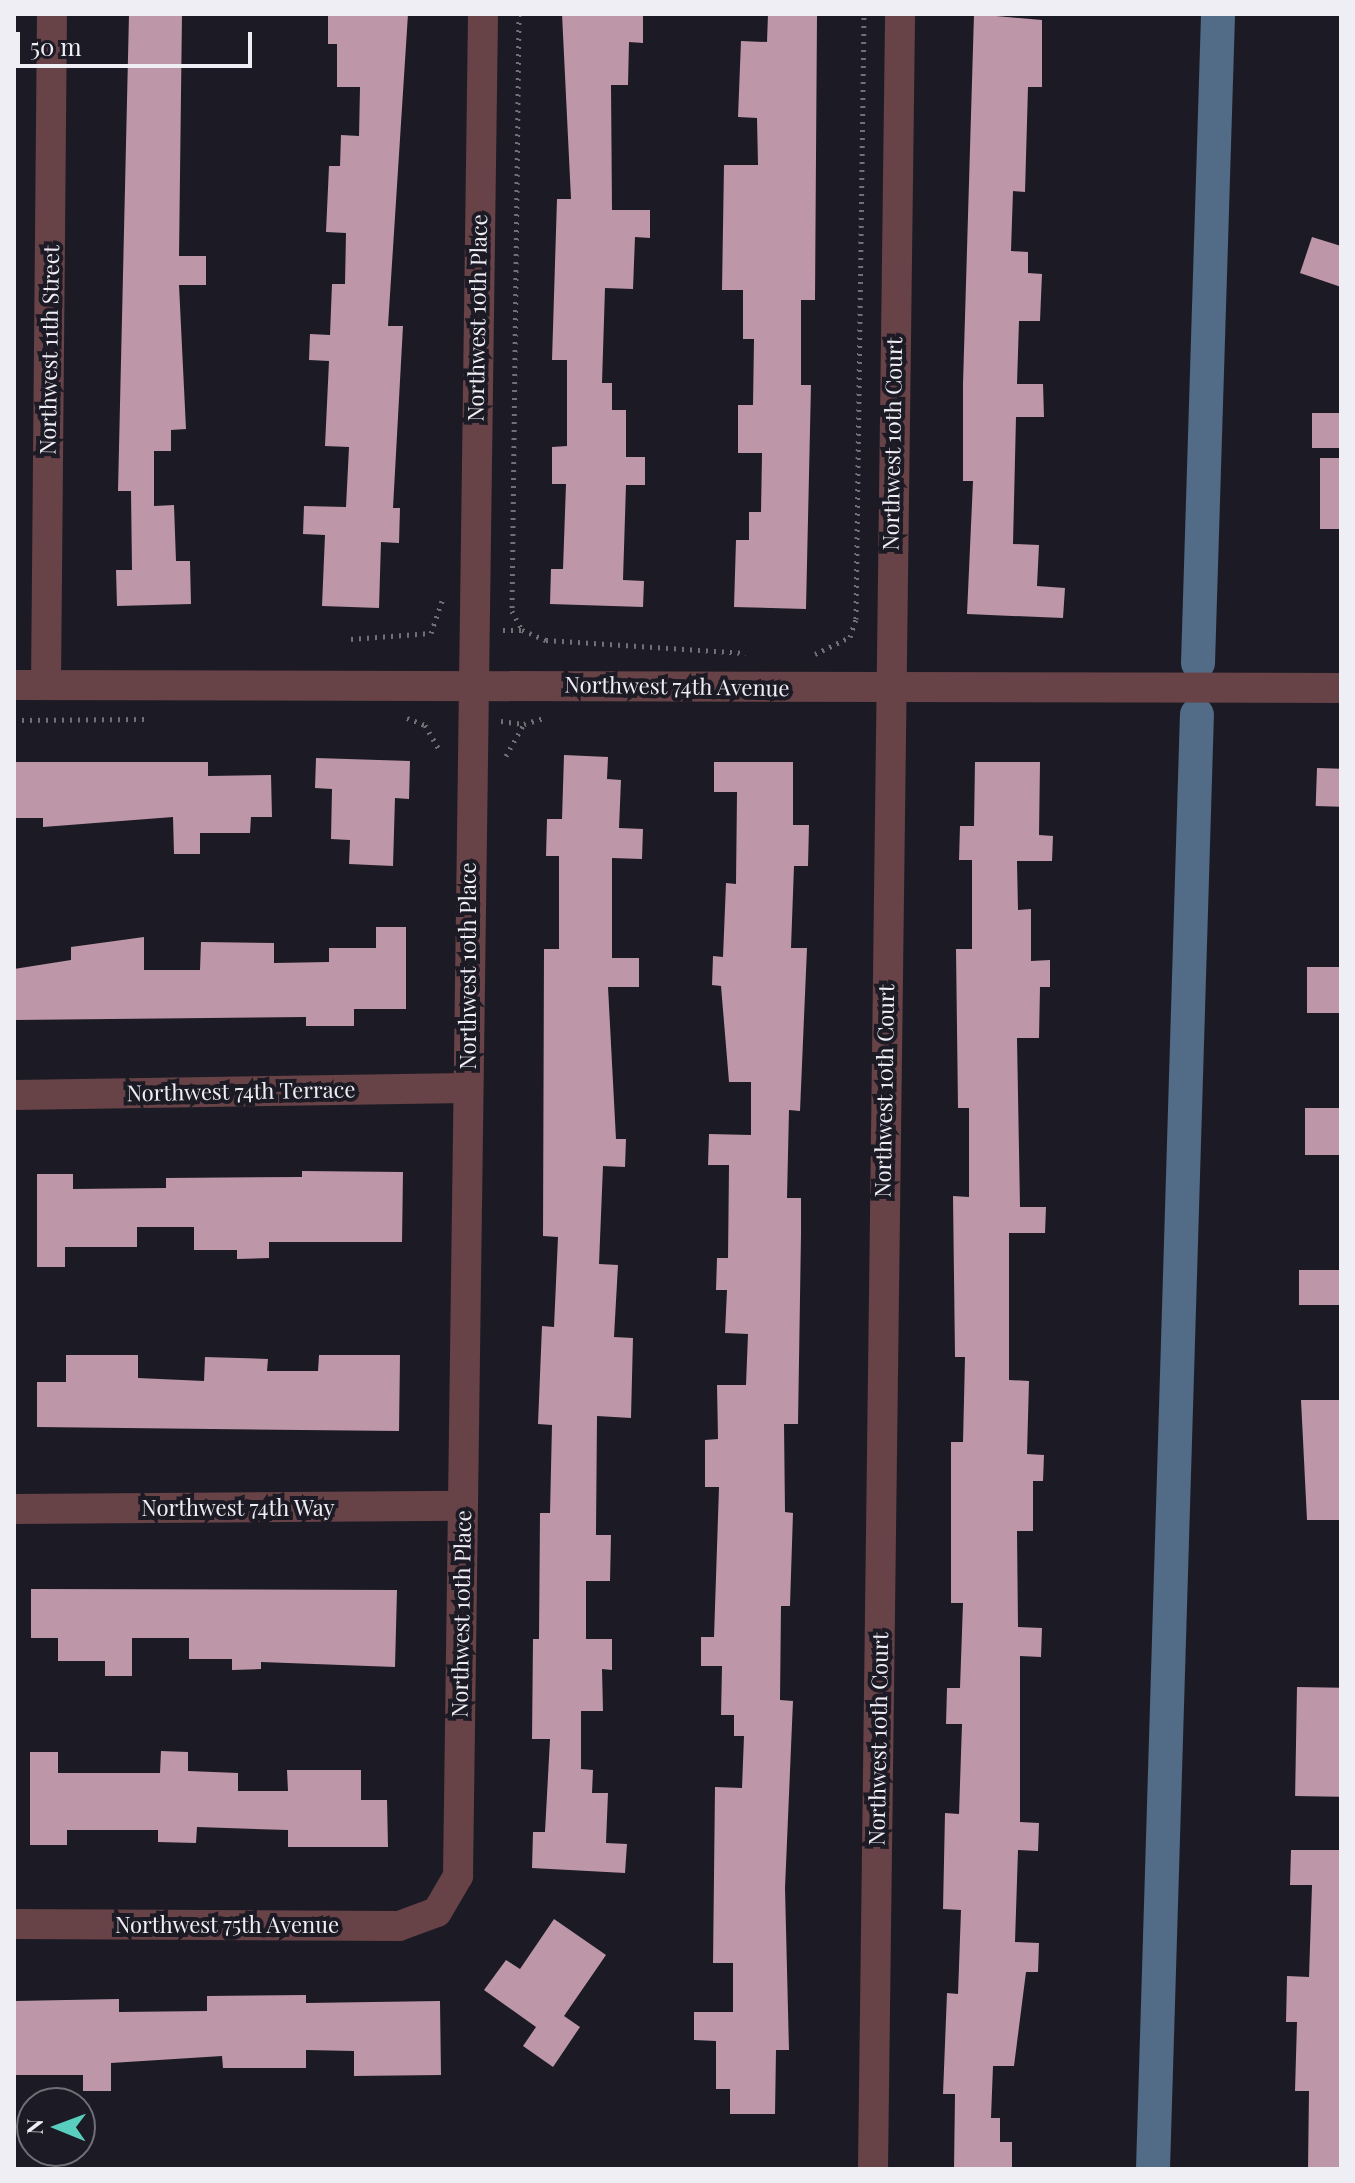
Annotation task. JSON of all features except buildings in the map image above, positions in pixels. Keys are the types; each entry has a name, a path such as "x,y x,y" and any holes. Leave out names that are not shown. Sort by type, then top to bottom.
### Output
{"street":[{"name":"Northwest 11th Street","path":"46,685 52,14"},
{"name":"Northwest 10th Place","path":"437,1912 458,1876 469,683 483,14"},
{"name":"Northwest 10th Court","path":"873,2169 888,690 900,14"},
{"name":"Northwest 74th Avenue","path":"14,685 469,683 888,690 1341,688"},
{"name":"Northwest 74th Terrace","path":"14,1095 467,1088"},
{"name":"Northwest 74th Way","path":"14,1509 463,1506"},
{"name":"Northwest 75th Avenue","path":"14,1924 399,1926 437,1912"}],"path":[{"path":"519,14 512,611 522,630 546,640 751,653"},
{"path":"798,656 826,652 850,637 856,619 864,14"},
{"path":"351,639 431,633 443,589"},
{"path":"400,718 425,725 440,761"},
{"path":"505,760 524,724 557,718"}],"waterway":[{"path":"1198,663 1218,14"},
{"path":"1153,2169 1197,715"}]}
